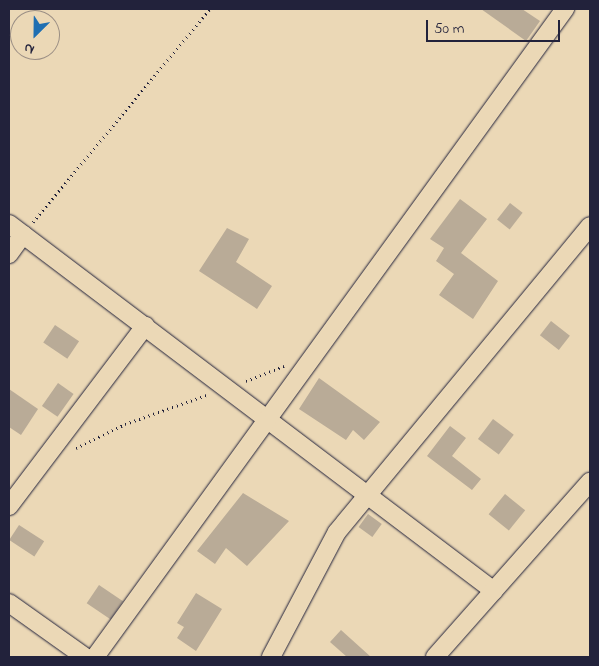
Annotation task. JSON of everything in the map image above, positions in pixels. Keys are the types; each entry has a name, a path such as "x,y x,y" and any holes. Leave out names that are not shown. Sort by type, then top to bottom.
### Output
{"street":[{"path":"95,657 565,9"},
{"path":"9,224 369,493 494,591"},
{"path":"271,657 336,532 590,226"},
{"path":"9,254 23,235"},
{"path":"9,506 145,326"},
{"path":"435,657 590,482"},
{"path":"9,603 85,657"}],"path":[{"path":"23,235 210,9"},
{"path":"72,450 125,424 228,388 289,364"}],"building":[{"path":"481,9 522,9 540,21 526,41"},
{"path":"460,199 487,219 461,253 498,281 473,319 439,295 454,274 436,261 444,248 430,239"},
{"path":"510,203 523,213 510,229 497,220"},
{"path":"227,228 249,239 236,262 272,286 257,309 199,271"},
{"path":"551,321 570,336 559,350 540,335"},
{"path":"55,325 79,341 67,359 43,342"},
{"path":"319,378 380,422 364,440 353,430 346,440 299,409"},
{"path":"58,383 74,394 58,417 42,406"},
{"path":"9,389 38,409 21,435 9,427"},
{"path":"493,419 514,435 499,455 478,439"},
{"path":"450,426 466,438 452,456 481,479 472,490 427,456"},
{"path":"243,493 289,521 247,566 226,548 215,564 197,551"},
{"path":"505,494 525,510 509,531 489,514"},
{"path":"368,514 382,524 372,537 359,527"},
{"path":"19,525 44,541 34,556 9,540"},
{"path":"99,585 123,601 111,619 87,603"},
{"path":"196,593 222,609 196,651 177,638 184,627 177,623"},
{"path":"341,630 371,657 347,657 330,642"}]}
